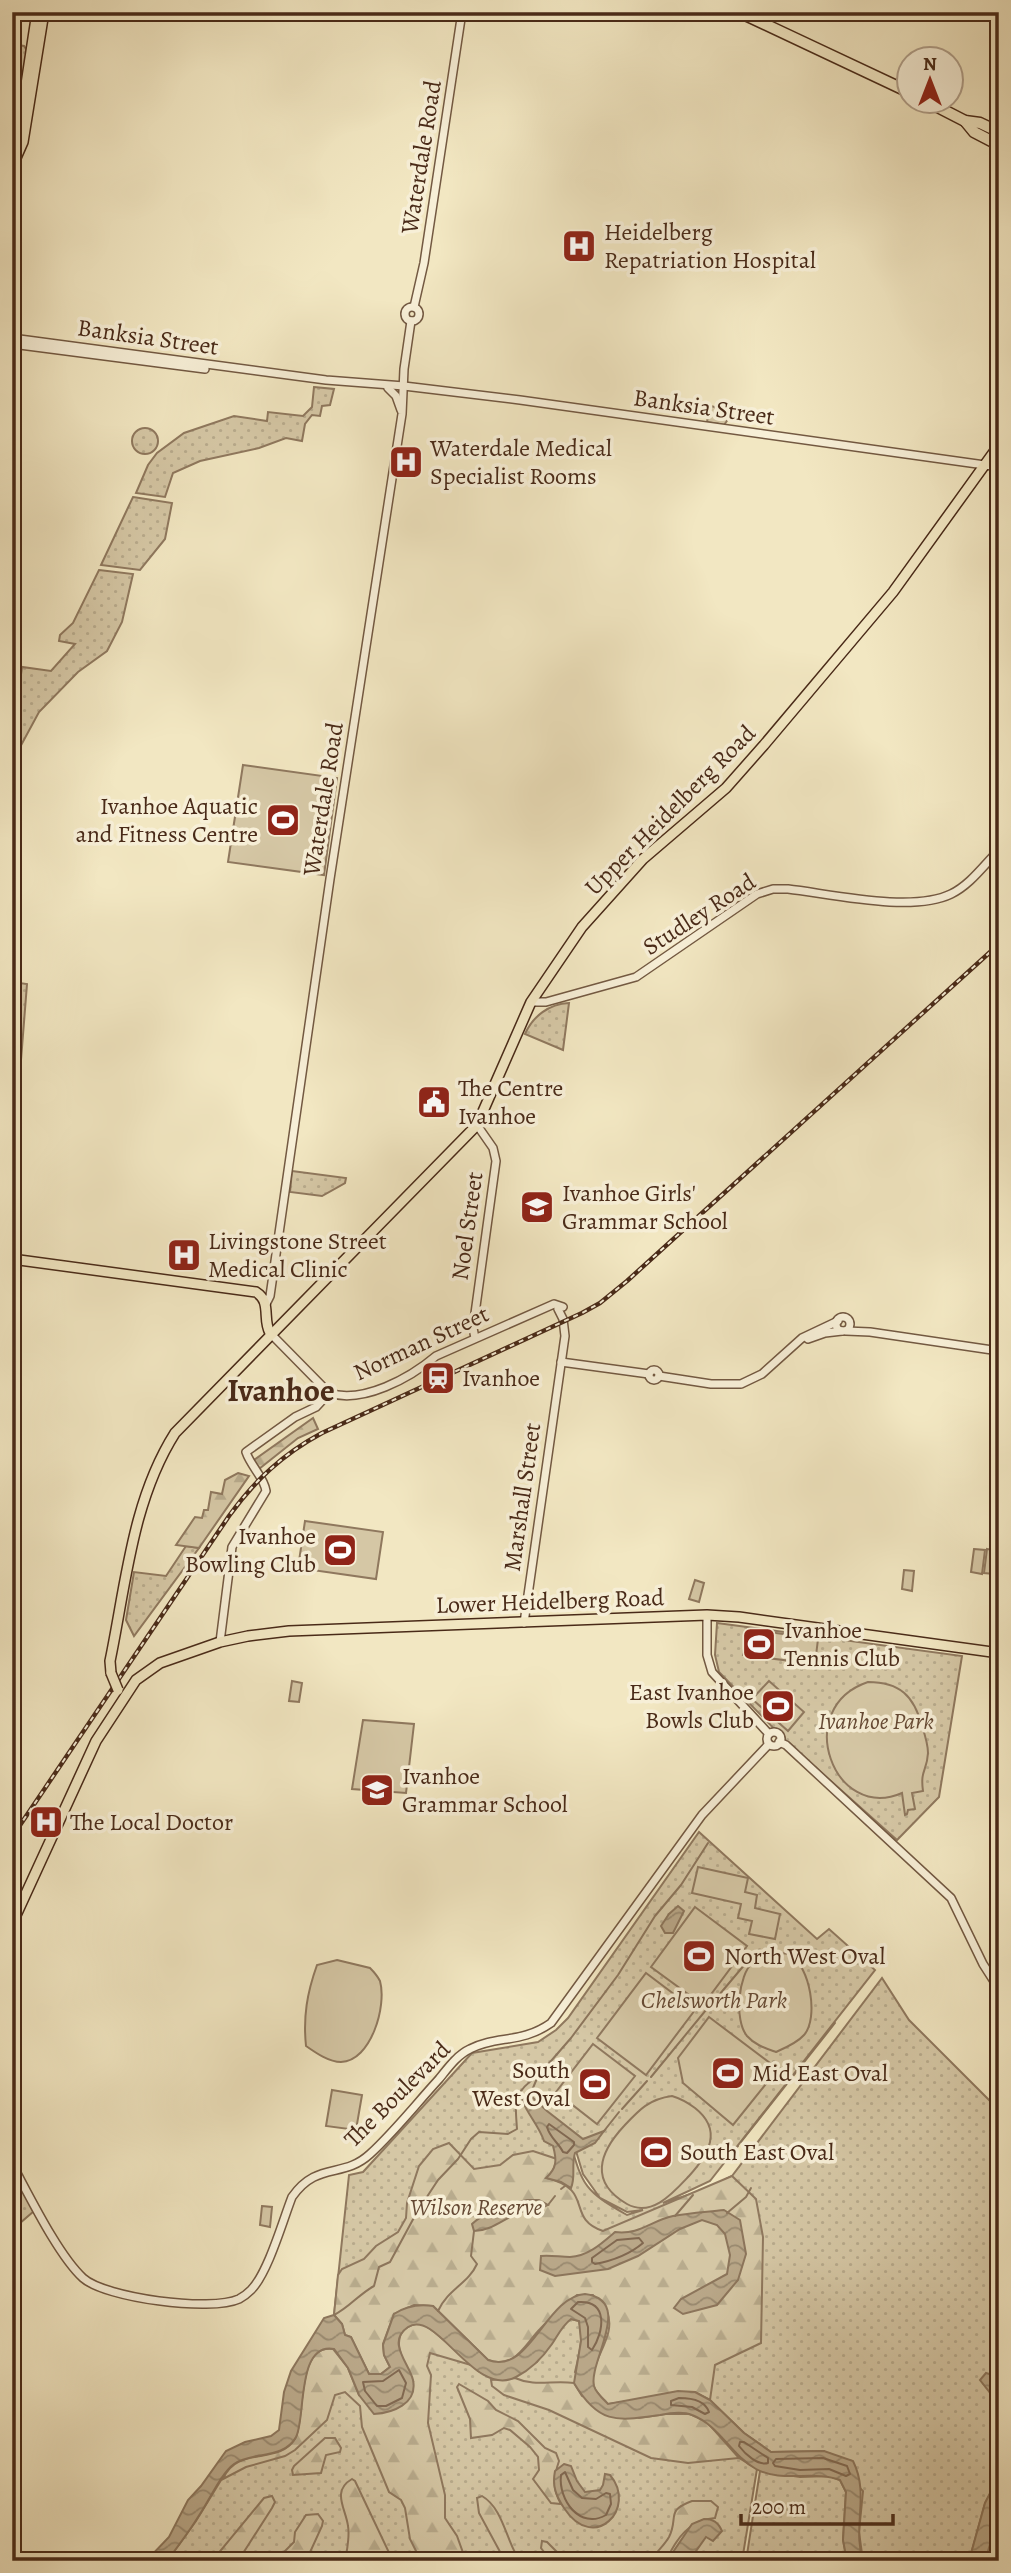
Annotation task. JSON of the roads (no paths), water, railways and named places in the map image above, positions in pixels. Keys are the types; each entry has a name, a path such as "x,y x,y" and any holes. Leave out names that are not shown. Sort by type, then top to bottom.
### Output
{"highway":[{"path":"739,12 895,85"},
{"path":"955,116 999,132"},
{"path":"965,121 974,132 999,145"}],"main road":[{"path":"12,148 18,137 37,12"},
{"path":"12,167 23,142 44,12"},
{"name":"Upper Heidelberg Road","path":"121,1701 111,1673 110,1661 134,1534 148,1489 163,1454 186,1418 477,1125 531,1002 582,927 643,859 726,788 764,745 894,592 999,445"},
{"path":"12,1259 256,1292 263,1297 266,1304"},
{"name":"Waterdale Road","path":"266,1304 265,1323 270,1333"},
{"name":"Lower Heidelberg Road","path":"12,1924 87,1759 136,1679 160,1663 220,1643 289,1630 707,1615 739,1617 999,1653"}],"street":[{"name":"Waterdale Road","path":"266,1304 272,1283 332,867 402,414 404,369 411,321 405,313 407,309 414,307 424,263 462,12"},
{"name":"Banksia Street","path":"12,338 385,386"},
{"name":"Banksia Street","path":"12,344 239,374 404,386 999,467"},
{"path":"402,414 396,396 385,386 404,369"},
{"name":"Studley Road","path":"531,1002 546,1002 636,977 757,894 773,889 788,889 908,904 931,901 963,887 999,850"},
{"name":"Noel Street","path":"475,1338 473,1328 496,1161 490,1142 477,1125"},
{"path":"256,1292 263,1291 272,1283"},
{"name":"Norman Street","path":"220,1643 232,1547 266,1491 265,1485 250,1465 246,1452 295,1417 316,1406 329,1393 346,1396 366,1394 416,1371 436,1356 475,1338 544,1308 560,1306"},
{"name":"Marshall Street","path":"524,1623 565,1336 560,1306"},
{"path":"561,1362 649,1374 654,1380 659,1376 711,1384 741,1384 762,1374 808,1334 843,1318 870,1332"},
{"path":"838,1321 837,1328 844,1331"},
{"path":"844,1331 849,1327 849,1321"},
{"path":"795,1345 825,1333 844,1331 870,1332 999,1351"},
{"path":"270,1333 329,1393"},
{"path":"707,1615 707,1655 712,1672 769,1734"},
{"path":"769,1734 779,1734 779,1742"},
{"path":"769,1734 769,1744 779,1742"},
{"path":"779,1742 786,1745 951,1898 983,1965 999,1989"},
{"name":"The Boulevard","path":"12,2164 56,2240 80,2275 91,2284 122,2294 186,2304 220,2304 239,2299 259,2280 292,2197 300,2186 311,2177 350,2167 369,2154 460,2054 481,2045 522,2038 551,2023 698,1821 769,1744"}],"water":[{"path":"678,1906 684,1911 673,1933 665,1933 661,1926"},
{"path":"530,2095 583,2139 604,2131 595,2143 575,2153 571,2188 546,2178 554,2167 554,2151 553,2146 544,2141 522,2100"},
{"path":"527,2200 539,2200 548,2205 521,2212 492,2227 474,2231 472,2224 483,2216"},
{"path":"724,2210 740,2220 746,2254 738,2280 717,2305 683,2314 674,2308 681,2299 727,2274 730,2255 725,2234 717,2225 702,2220 680,2229 638,2256 608,2269 555,2276 540,2270 541,2256 577,2256 594,2249 615,2232 638,2230 673,2216"},
{"path":"585,2294 599,2299 607,2308 606,2333 594,2375 594,2386 608,2404 678,2391 695,2392 710,2400 744,2433 771,2452 824,2451 853,2461 860,2486 859,2535 863,2561 847,2561 843,2540 846,2492 840,2480 820,2476 776,2475 756,2469 739,2456 710,2426 688,2414 620,2419 610,2417 592,2407 574,2383 581,2341 579,2321 571,2319 545,2354 531,2367 516,2377 500,2380 485,2376 471,2366 431,2330 419,2325 408,2327 399,2339 399,2346 413,2380 412,2395 396,2409 374,2414 359,2395 348,2368 334,2349 322,2350 313,2357 308,2369 296,2437 284,2449 242,2460 229,2468 167,2561 146,2561 169,2537 188,2500 226,2451 245,2442 271,2436 279,2430 284,2392 291,2371 324,2318 334,2315 342,2324 345,2335 351,2337 369,2374 381,2374 390,2367 383,2345 394,2314 403,2309 433,2306 488,2360 503,2362 515,2357 527,2347 559,2308 571,2298"},
{"path":"986,2373 999,2379 997,2394 991,2394 980,2380"},
{"path":"564,2464 571,2466 585,2492 600,2490 605,2474 610,2475 617,2488 619,2501 616,2512 609,2521 588,2527 576,2521 564,2508 554,2481 555,2471"},
{"path":"999,2476 999,2515 985,2561 969,2561 985,2503"},
{"path":"704,2519 715,2522 722,2531 713,2541 706,2537 689,2561 667,2561 692,2524"}],"waterway":[{"path":"530,2095 538,2076 571,2038 618,1975 655,1916 681,1885 708,1843"},
{"path":"719,1995 751,1957"},
{"path":"651,2077 715,1999"},
{"path":"741,2142 835,2023"},
{"path":"334,2315 374,2286 379,2267 390,2262 438,2180 458,2159 471,2139 479,2132 508,2134 517,2129 517,2098 524,2087 538,2076"},
{"path":"622,2109 647,2081"},
{"path":"604,2131 619,2112"},
{"path":"731,2155 738,2146"},
{"path":"561,2189 565,2186"},
{"path":"727,2213 746,2197 751,2188"},
{"path":"675,2216 693,2195"},
{"path":"548,2205 555,2196"},
{"path":"438,2311 447,2297 469,2277 477,2264 471,2256 474,2231"}],"railway":[{"path":"12,1837 229,1516 271,1469 322,1433 600,1303 999,944"}],"place":[{"name":"Heidelberg Repatriation Hospital","path":"579,246"},
{"name":"Waterdale Medical Specialist Rooms","path":"406,462"},
{"name":"Ivanhoe Aquatic and Fitness Centre","path":"283,820"},
{"name":"The Centre Ivanhoe","path":"434,1102"},
{"name":"Ivanhoe Girls' Grammar School","path":"537,1207"},
{"name":"Livingstone Street Medical Clinic","path":"184,1255"},
{"name":"Ivanhoe","path":"438,1378"},
{"name":"Ivanhoe Bowling Club","path":"340,1550"},
{"name":"Ivanhoe Tennis Club","path":"759,1644"},
{"name":"East Ivanhoe Bowls Club","path":"778,1706"},
{"name":"Ivanhoe Grammar School","path":"377,1790"},
{"name":"The Local Doctor","path":"46,1822"},
{"name":"North West Oval","path":"699,1956"},
{"name":"Mid East Oval","path":"728,2073"},
{"name":"South West Oval","path":"595,2084"},
{"name":"South East Oval","path":"656,2152"}],"district":[{"name":"Ivanhoe","path":"281,1390"}],"park label":[{"name":"Ivanhoe Park","path":"876,1721"},
{"name":"Chelsworth Park","path":"714,2000"},
{"name":"Wilson Reserve","path":"476,2207"}]}
